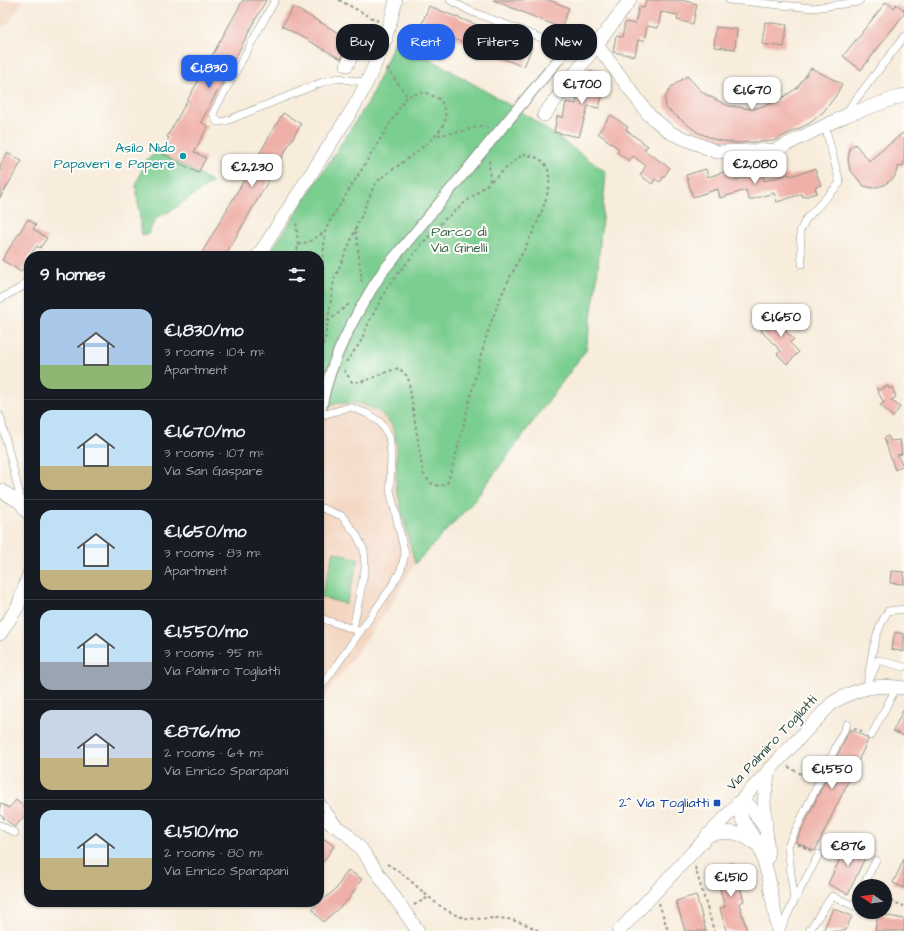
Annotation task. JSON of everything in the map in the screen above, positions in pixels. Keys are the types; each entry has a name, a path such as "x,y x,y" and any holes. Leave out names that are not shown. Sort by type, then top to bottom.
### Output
{"street":[{"path":"389,29 396,0"},
{"path":"630,0 597,45 649,115 671,133 717,152 775,150 847,115 904,95"},
{"path":"346,65 348,60"},
{"path":"261,251 354,108 368,83 377,60"},
{"path":"324,395 336,360 365,298 383,271 485,150 498,131 558,60"},
{"path":"544,115 586,60"},
{"path":"0,490 20,502 24,507"},
{"path":"0,634 18,606 24,589"},
{"name":"Via Palmiro Togliatti","path":"619,931 655,890 832,703 846,694 867,687 880,685 900,687"},
{"path":"768,875 764,801 773,765"},
{"path":"766,831 758,816 750,806 737,804 743,821 760,848 768,875 779,931"},
{"path":"324,819 346,833 361,849 418,931"},
{"path":"707,835 728,831 744,835 760,848"}],"lane":[{"path":"275,0 213,113 217,122 226,121 323,82 338,78 368,83"},
{"path":"450,0 470,11 541,38"},
{"path":"729,0 813,8 858,2 860,0"},
{"path":"847,115 850,107 904,37"},
{"path":"802,264 800,231 806,219 840,183 825,126"},
{"path":"0,299 24,284"},
{"path":"324,415 350,407 366,413 380,422 389,436 391,454 390,490 405,554 400,570 390,589 356,630 324,682"},
{"path":"0,416 19,492 20,502"},
{"path":"324,509 342,516 356,534 364,550 365,568 356,630"},
{"path":"867,687 873,643 879,625 888,611 904,608"},
{"path":"324,619 356,630"},
{"path":"867,687 878,660 904,667"},
{"path":"871,736 900,687"},
{"path":"794,901 788,846 847,724"},
{"path":"324,805 346,833"},
{"path":"0,825 15,833"},
{"path":"779,931 819,854"},
{"path":"866,879 876,860"},
{"path":"808,931 832,896 852,905"}],"path":[{"path":"339,0 375,24"},
{"path":"382,60 406,96"},
{"path":"324,251 325,232 406,96 425,92 441,100 445,114 445,122 438,135 380,179 374,186 334,280 324,342"},
{"path":"438,135 459,132 482,126 498,131"},
{"path":"485,150 490,163 490,182"},
{"path":"523,154 536,156 545,163 550,174 549,189 542,209 503,292 488,329 447,484 439,486 430,483 423,474 408,377 399,368 386,371 362,382 352,382 343,371 344,364 360,343 388,286 422,244 445,219 490,182 523,154"},
{"path":"294,200 298,245 297,251"},
{"path":"356,229 362,291 365,298"},
{"path":"298,245 310,241 325,232"},
{"path":"327,322 352,302"},
{"path":"847,724 871,736"},
{"path":"773,765 819,783"},
{"path":"790,840 819,854"},
{"path":"691,852 714,931"},
{"path":"386,863 444,909 457,915 468,918 500,918 525,923 539,931"},
{"path":"655,890 668,931"},
{"path":"406,914 414,906 429,897"},
{"path":"892,901 904,906"}],"shaded area":[{"path":"0,0 23,0 8,24 0,27"},
{"path":"337,403 359,403 380,412 392,425 397,445 396,487 415,564 392,603 324,698 324,408"}],"green space":[{"name":"Parco di Via Ginelli","path":"396,39 397,60 432,60 525,114 606,172 597,279 586,350 474,501 415,564 396,487 397,445 392,425 380,412 359,403 337,403 324,408 324,251 271,251 369,101 387,60 389,60 389,55"},
{"path":"161,153 213,182 169,212 157,217 147,235 142,235 136,186 145,161 155,154"},
{"path":"334,552 359,559 346,604 324,598 324,587"}],"building":[{"path":"243,0 266,0 201,122 208,126 194,152 206,158 198,173 161,153 169,138 167,137"},
{"path":"493,0 549,0 569,8 563,24 551,24"},
{"path":"646,0 682,0 697,4 693,24 677,20 678,15 661,12 658,28 647,26 644,41 638,40 635,56 613,52 616,36 622,37 625,22 635,24 639,7 644,8"},
{"path":"886,2 894,8 896,4 904,10 904,14 861,70 843,56"},
{"path":"429,6 474,24 463,24 463,43 455,40 455,24 422,24"},
{"path":"293,7 336,31 336,56 282,26"},
{"path":"765,22 787,25 784,47 762,44"},
{"path":"716,27 737,29 735,49 714,47"},
{"path":"506,60 527,60 524,67"},
{"path":"811,68 842,84 835,97 823,112 810,123 773,141 737,143 716,140 697,132 666,108 665,98 671,87 687,76 703,93 729,106 753,109 776,102 797,88"},
{"path":"588,71 608,75 599,108 588,106 579,137 554,132 557,116 563,118 566,102 576,104 579,87 584,88"},
{"path":"283,113 301,124 228,251 203,251"},
{"path":"611,115 628,127 626,130 648,146 644,150 670,168 660,182 655,179 652,184 640,175 646,166 633,156 629,161 617,152 619,149 598,133"},
{"path":"904,132 904,165 898,167 894,178 884,185 873,188 864,186 850,170 848,160 850,148 855,144 869,161"},
{"path":"7,153 22,161 0,198 0,165"},
{"path":"706,169 708,177 733,169 736,180 762,172 764,181 815,169 821,185 815,187 817,193 803,197 802,194 777,202 774,193 749,200 746,190 720,198 718,189 693,197 686,175"},
{"path":"28,219 36,225 33,229 47,238 40,248 37,246 33,251 24,251 24,266 21,272 2,260"},
{"path":"777,314 790,326 785,331 794,339 790,343 799,352 787,364 777,354 781,351 761,331"},
{"path":"888,386 889,389 892,387 896,397 891,400 900,407 893,417 880,405 884,403 876,388 879,390"},
{"path":"888,436 891,441 900,440 902,454 897,455 903,465 895,470 884,438"},
{"path":"891,571 904,572 904,584 890,583"},
{"path":"895,632 904,634 904,652 891,649"},
{"path":"904,708 904,736 893,731"},
{"path":"850,729 866,737 868,740 815,851 796,842"},
{"path":"16,800 24,807 24,817 15,827 0,815 0,803 9,808"},
{"path":"324,839 334,846 324,861"},
{"path":"849,840 869,849 855,879 852,879 852,885 848,894 828,884"},
{"path":"904,859 904,888 893,883"},
{"path":"733,863 744,901 739,903 747,931 726,931 720,908 725,907 714,869"},
{"path":"348,870 362,879 348,900 323,922 312,909 314,907 324,907 324,899 336,889"},
{"path":"696,895 706,931 685,931 676,901"},
{"path":"833,908 852,916 845,931 823,931"},
{"path":"892,917 904,919 904,931 875,931 877,919 892,919"}],"place":[{"name":"Asilo Nido Papaveri e Papere","path":"183,156"},
{"name":"2^ Via Togliatti","path":"717,803"}]}
